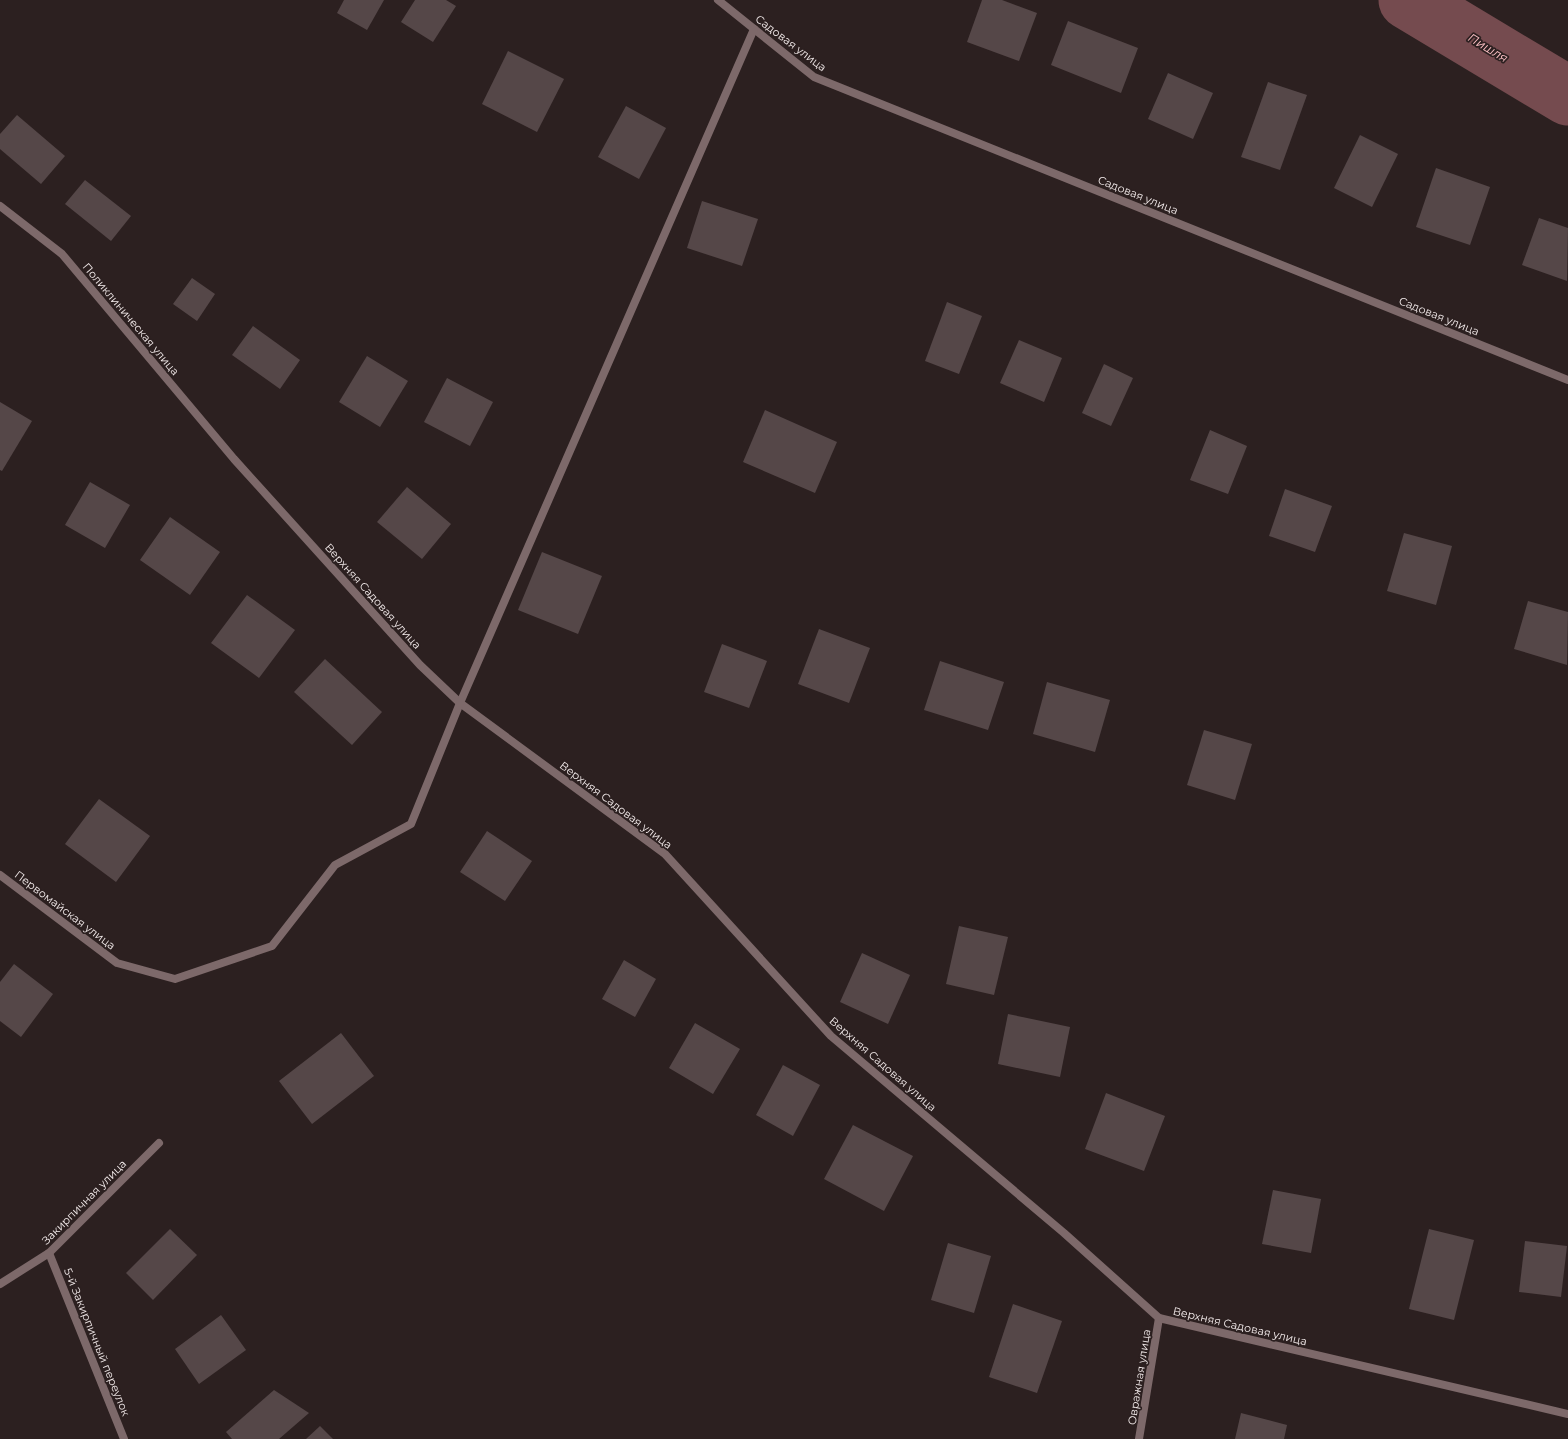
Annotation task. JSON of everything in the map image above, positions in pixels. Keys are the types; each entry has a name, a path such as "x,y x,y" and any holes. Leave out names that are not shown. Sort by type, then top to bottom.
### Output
{"street":[{"name":"Садовая улица","path":"718,0 814,77 1568,380"},
{"path":"460,702 754,29"},
{"name":"Поликлиническая улица","path":"0,206 62,254 234,459"},
{"name":"Верхняя Садовая улица","path":"234,459 420,665 460,702 666,854 831,1036 1064,1233 1160,1318 1568,1414"},
{"name":"Первомайская улица","path":"0,875 117,963 175,979 272,946 335,865 411,824 460,702"},
{"name":"Закирпичная улица","path":"0,1284 49,1253 159,1143"},
{"name":"5-й Закирпичный переулок","path":"49,1253 124,1439"},
{"name":"Овражная улица","path":"1139,1439 1160,1318"}],"building":[{"path":"344,0 384,0 367,30 337,13"},
{"path":"415,0 446,0 456,6 433,42 401,22"},
{"path":"982,0 1002,0 1037,13 1019,61 967,42"},
{"path":"1068,21 1138,48 1121,93 1051,65"},
{"path":"508,51 564,79 537,132 482,104"},
{"path":"1168,73 1213,93 1193,139 1148,119"},
{"path":"1268,82 1307,95 1280,170 1241,157"},
{"path":"626,106 666,128 639,179 598,157"},
{"path":"17,115 65,156 41,184 0,149 0,134"},
{"path":"1360,135 1398,154 1372,207 1334,188"},
{"path":"1436,168 1490,187 1470,245 1416,227"},
{"path":"85,180 131,216 111,241 65,204"},
{"path":"702,201 758,219 742,266 687,248"},
{"path":"1539,218 1568,228 1567,281 1522,265"},
{"path":"192,278 215,294 197,321 173,304"},
{"path":"947,302 982,316 959,374 925,361"},
{"path":"253,326 300,360 280,389 232,355"},
{"path":"1019,340 1062,358 1044,402 1000,383"},
{"path":"367,356 408,381 380,427 339,402"},
{"path":"1104,364 1133,378 1111,426 1082,413"},
{"path":"447,378 493,402 470,446 424,422"},
{"path":"0,402 32,421 2,471 0,470"},
{"path":"765,410 837,442 815,493 743,462"},
{"path":"1210,430 1247,446 1228,494 1190,480"},
{"path":"90,482 130,505 105,548 65,525"},
{"path":"407,487 451,524 422,559 377,522"},
{"path":"1285,489 1332,506 1315,552 1269,536"},
{"path":"170,517 220,552 190,595 140,560"},
{"path":"1404,533 1452,546 1436,605 1387,591"},
{"path":"542,552 602,576 578,634 518,610"},
{"path":"247,595 295,630 259,678 211,643"},
{"path":"1528,601 1568,612 1567,665 1514,649"},
{"path":"819,629 870,648 849,703 798,684"},
{"path":"722,644 767,661 749,708 704,692"},
{"path":"325,659 382,712 352,745 294,692"},
{"path":"940,661 1004,682 988,730 924,710"},
{"path":"1047,682 1110,700 1095,752 1033,734"},
{"path":"1204,730 1252,744 1235,800 1187,785"},
{"path":"99,799 150,836 116,882 65,844"},
{"path":"487,831 532,861 505,901 460,872"},
{"path":"959,926 1008,937 994,995 946,984"},
{"path":"862,953 910,975 888,1024 840,1002"},
{"path":"624,960 656,979 635,1017 602,999"},
{"path":"14,964 53,994 21,1037 0,1021 0,982"},
{"path":"1008,1014 1070,1027 1060,1077 998,1064"},
{"path":"695,1023 740,1049 713,1094 669,1068"},
{"path":"341,1033 374,1076 312,1124 279,1081"},
{"path":"783,1065 820,1085 793,1136 756,1115"},
{"path":"1106,1093 1165,1116 1144,1171 1085,1149"},
{"path":"853,1125 913,1156 884,1211 824,1179"},
{"path":"1273,1190 1321,1199 1311,1253 1262,1244"},
{"path":"170,1229 197,1255 153,1300 126,1273"},
{"path":"1429,1229 1474,1240 1454,1320 1409,1309"},
{"path":"1525,1241 1567,1246 1561,1297 1519,1292"},
{"path":"948,1243 991,1256 974,1313 931,1300"},
{"path":"1013,1304 1062,1321 1037,1393 989,1377"},
{"path":"221,1315 246,1350 199,1384 175,1349"},
{"path":"274,1390 309,1413 279,1439 232,1439 226,1432"},
{"path":"1241,1413 1287,1425 1284,1439 1235,1439"},
{"path":"320,1426 333,1439 306,1439"}],"waterway":[{"name":"Пишля","path":"1408,0 1568,96"}]}
